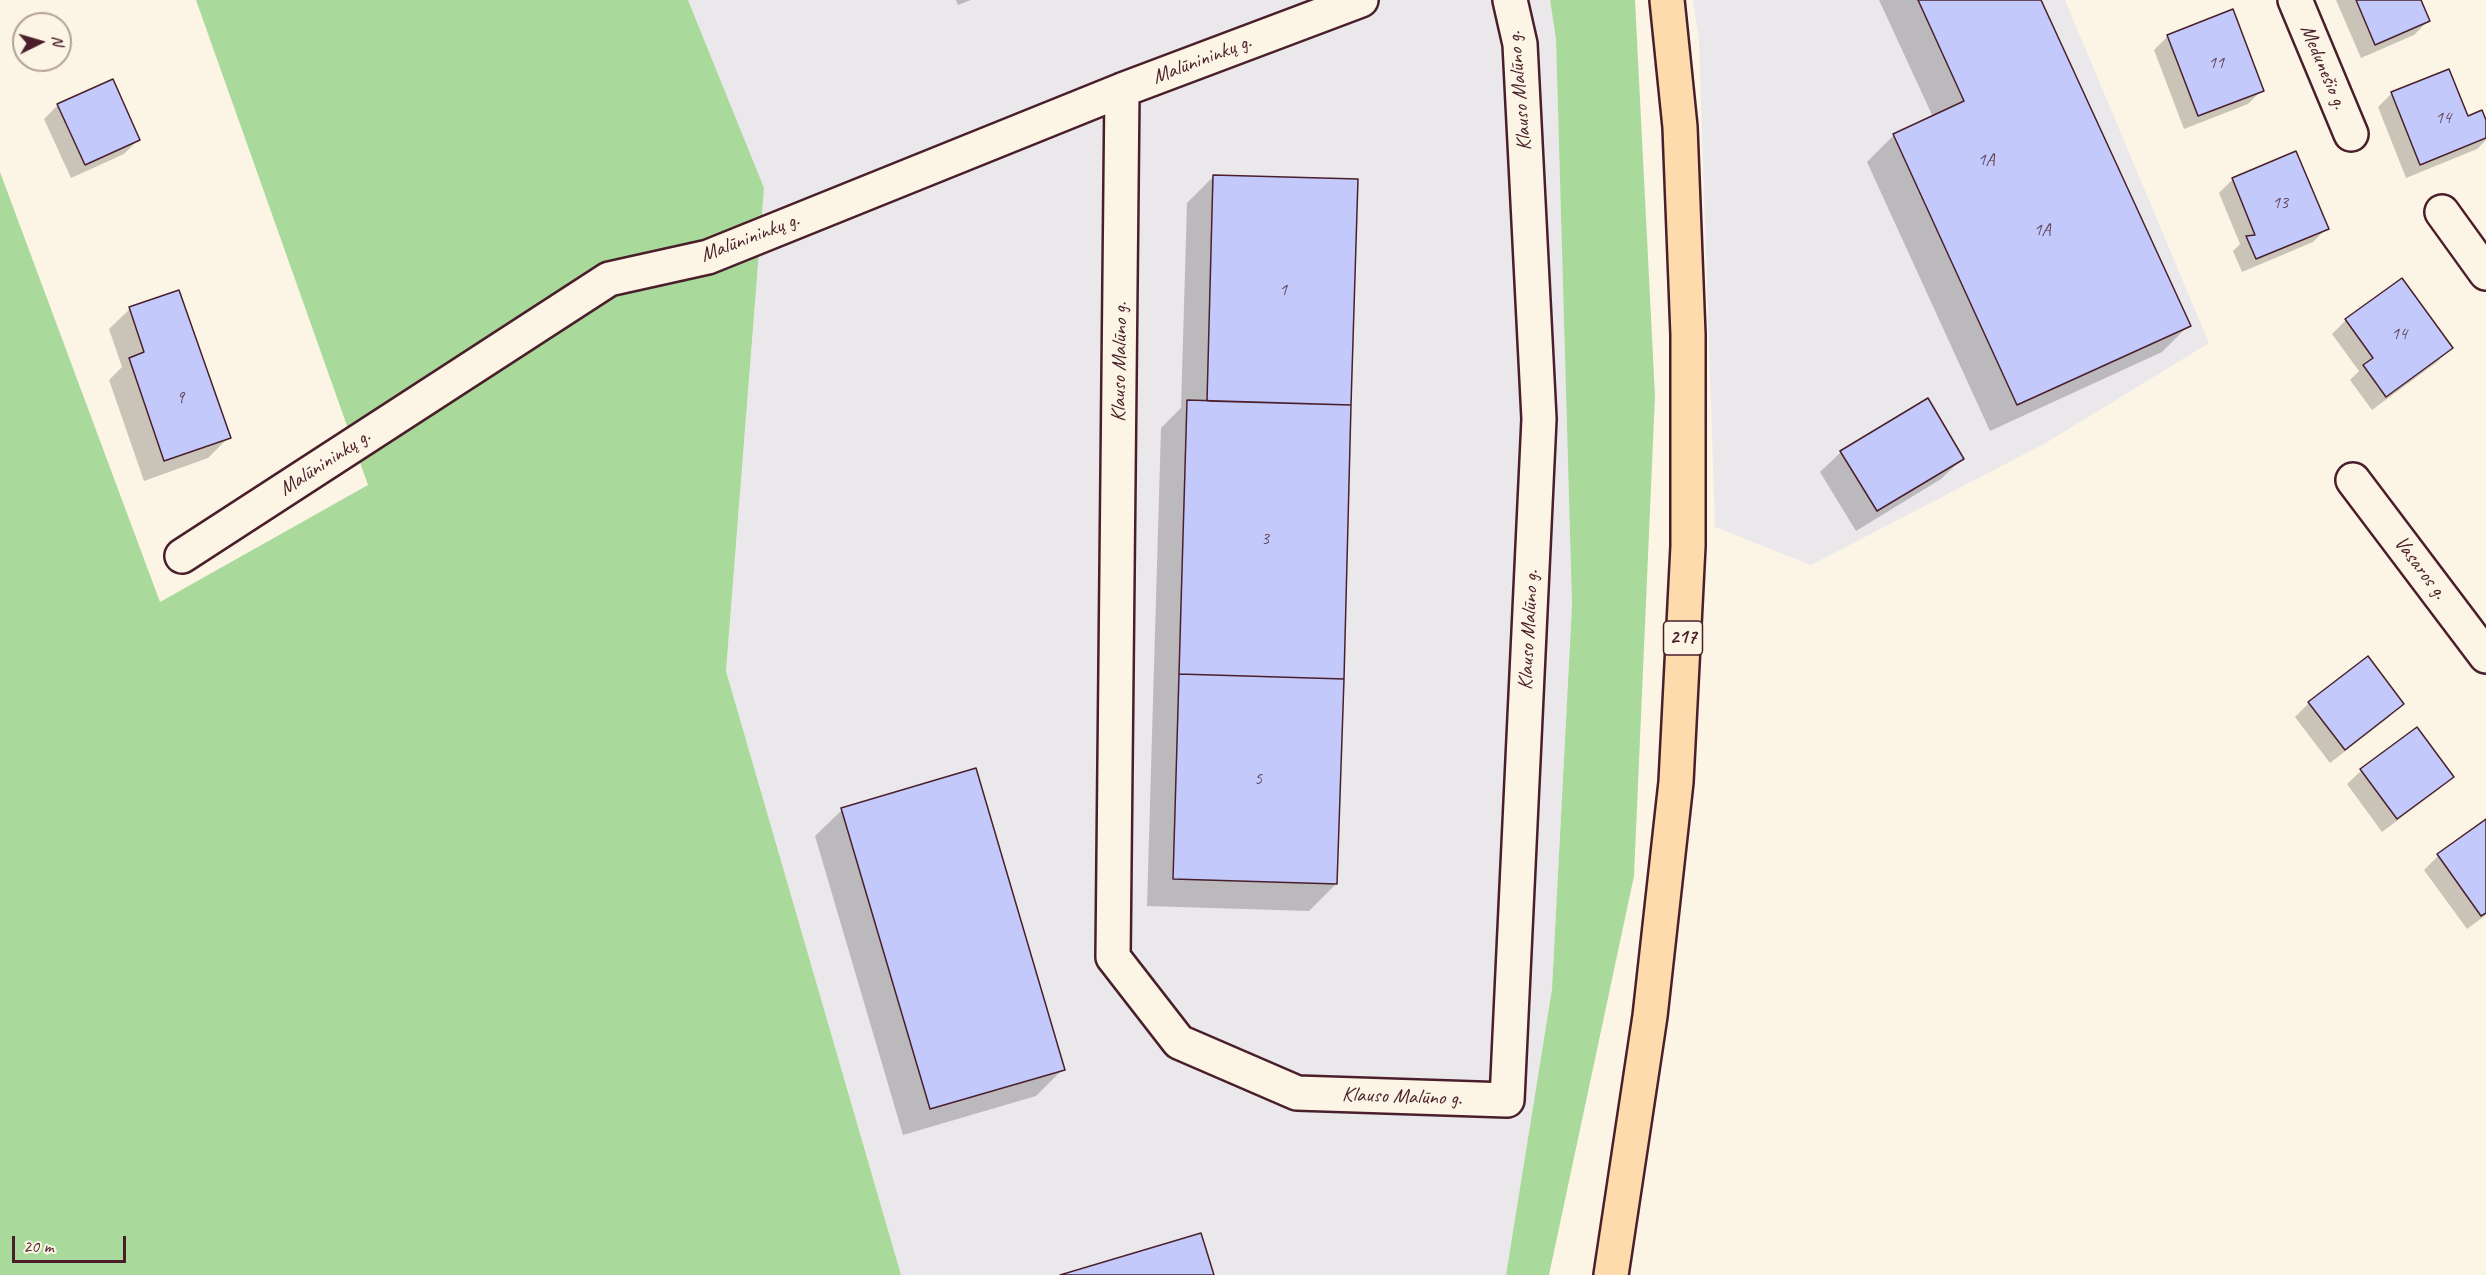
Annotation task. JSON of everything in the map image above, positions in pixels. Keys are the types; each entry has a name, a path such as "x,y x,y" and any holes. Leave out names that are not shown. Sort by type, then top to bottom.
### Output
{"main road":[{"name":"217","path":"1611,1274 1650,1016 1677,782 1688,546 1688,335 1680,127 1667,0"}],"street":[{"name":"Malūnininkų g.","path":"182,556 609,279 708,257 1122,90 1361,0"},
{"name":"Klauso Malūno g.","path":"1122,90 1113,957 1179,1042 1297,1094 1507,1100 1539,419 1520,44 1510,0"},
{"name":"Medunešio g.","path":"2295,0 2351,134"},
{"path":"2442,212 2486,273"},
{"name":"Vasaros g.","path":"2353,480 2486,656"}],"shaded area":[{"path":"688,0 1550,0 1556,39 1572,605 1552,989 1506,1275 901,1275 726,671 764,189"},
{"path":"1693,0 2065,0 2209,343 2044,444 1811,565 1715,527 1699,41"}],"green space":[{"path":"196,0 688,0 764,188 726,671 901,1275 0,1275 0,172 160,602 368,485"},
{"path":"1550,0 1635,0 1655,396 1634,876 1549,1275 1506,1275 1552,989 1572,605 1556,39"}],"building":[{"path":"1918,0 2041,0 2191,326 2017,405 1893,134 1964,101"},
{"path":"2356,0 2421,0 2430,21 2375,45"},
{"path":"2233,9 2264,91 2198,116 2167,35"},
{"path":"2449,69 2468,116 2482,110 2486,120 2486,138 2420,165 2391,92"},
{"path":"113,79 140,140 85,165 57,104"},
{"path":"2296,151 2329,229 2256,259 2246,236 2255,235 2232,178"},
{"path":"1213,175 1358,179 1351,405 1207,401"},
{"path":"2402,278 2453,348 2386,397 2363,365 2373,358 2345,319"},
{"path":"179,290 231,438 164,461 129,358 144,352 129,307"},
{"path":"1928,398 1964,459 1877,511 1840,451"},
{"path":"1187,400 1351,405 1344,679 1179,674"},
{"path":"2368,656 2404,704 2345,750 2308,702"},
{"path":"1179,674 1344,679 1337,884 1173,879"},
{"path":"2417,727 2454,777 2397,819 2360,769"},
{"path":"976,768 1065,1070 930,1109 841,808"},
{"path":"2486,819 2486,913 2481,916 2437,854"},
{"path":"1201,1233 1214,1275 1060,1275"}]}
